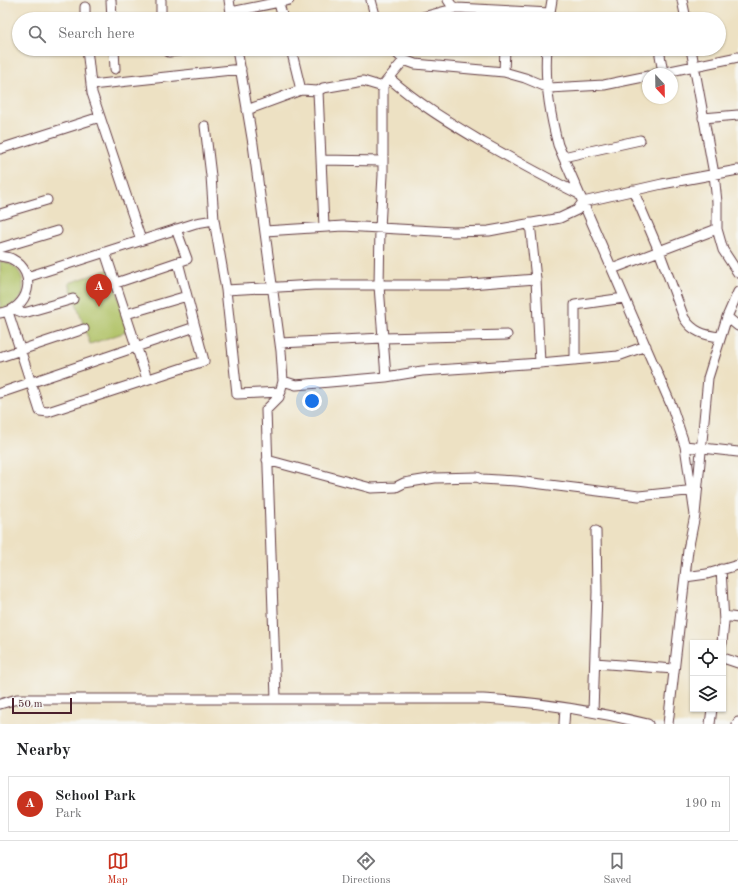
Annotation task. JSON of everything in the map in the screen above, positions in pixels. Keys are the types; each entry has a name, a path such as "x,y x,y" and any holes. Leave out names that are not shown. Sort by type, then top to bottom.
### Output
{"street":[{"path":"111,0 112,12"},
{"path":"161,0 161,12"},
{"path":"229,0 231,12"},
{"path":"246,12 289,0"},
{"path":"371,0 374,12"},
{"path":"448,0 452,6 457,8 484,12"},
{"path":"550,12 552,0"},
{"path":"682,0 685,12"},
{"path":"279,3 281,12"},
{"path":"85,7 85,12"},
{"path":"442,12 457,8"},
{"path":"88,56 91,85 100,117 141,240"},
{"path":"114,56 115,69"},
{"path":"238,56 265,231 280,343 283,381 279,397 266,410 276,698"},
{"path":"293,56 302,90"},
{"path":"400,56 404,60 416,64 504,72 525,78 547,87 604,85 642,77"},
{"path":"504,56 504,72"},
{"path":"546,56 547,87 550,112 558,145 672,407 685,446 695,490"},
{"path":"659,56 659,68"},
{"path":"692,56 714,174 717,202 717,230 723,250 738,273"},
{"path":"678,69 738,56"},
{"path":"386,378 379,286 384,87 389,78 404,60"},
{"path":"91,85 241,69"},
{"path":"389,78 412,98 436,115 581,198 633,190 738,170"},
{"path":"247,110 302,90 318,91 323,88 363,81 384,87"},
{"path":"318,91 324,228"},
{"path":"703,118 738,115"},
{"path":"0,149 100,117"},
{"path":"204,126 211,176 214,220 226,290 237,394 281,392"},
{"path":"563,157 640,140"},
{"path":"321,160 383,161"},
{"path":"633,190 659,251 684,318 690,327 696,331 720,338"},
{"path":"265,231 324,228 380,228 453,232 489,231 560,218 577,210 581,198"},
{"path":"0,214 47,200"},
{"path":"27,277 196,222 214,220"},
{"path":"530,223 536,279 540,363"},
{"path":"116,283 187,259 176,229"},
{"path":"612,269 717,230"},
{"path":"0,248 57,231"},
{"path":"105,252 148,379"},
{"path":"0,256 12,259 22,267 27,277 28,284 22,303 7,311"},
{"path":"7,311 40,411 48,412 204,361 178,262"},
{"path":"226,290 314,285 457,285 536,279"},
{"path":"668,724 688,550 695,515 695,490 702,448 708,378 727,317 738,292"},
{"path":"126,314 187,296"},
{"path":"575,360 575,305 624,298"},
{"path":"7,311 24,313 73,299"},
{"path":"727,317 738,326"},
{"path":"0,394 195,327"},
{"path":"0,357 84,329"},
{"path":"280,343 383,338 507,335"},
{"path":"283,381 296,385 386,378 422,371 618,356 646,346"},
{"path":"685,446 738,452"},
{"path":"267,460 371,488 396,487 435,478 477,477 482,479 517,481 638,496 695,490"},
{"path":"593,712 597,592 596,532"},
{"path":"685,577 738,565"},
{"path":"721,569 724,616 722,640"},
{"path":"724,616 738,618"},
{"path":"726,659 738,663"},
{"path":"595,663 674,669"},
{"path":"0,704 29,699 483,699 520,701 593,712 648,724"},
{"path":"564,708 564,724"},
{"path":"710,724 712,712"}],"green space":[{"path":"0,261 10,264 18,270 22,278 23,292 14,304 0,309"},
{"path":"110,269 129,331 90,344 69,283"}],"place":[{"name":"School Park","path":"99,307"}]}
